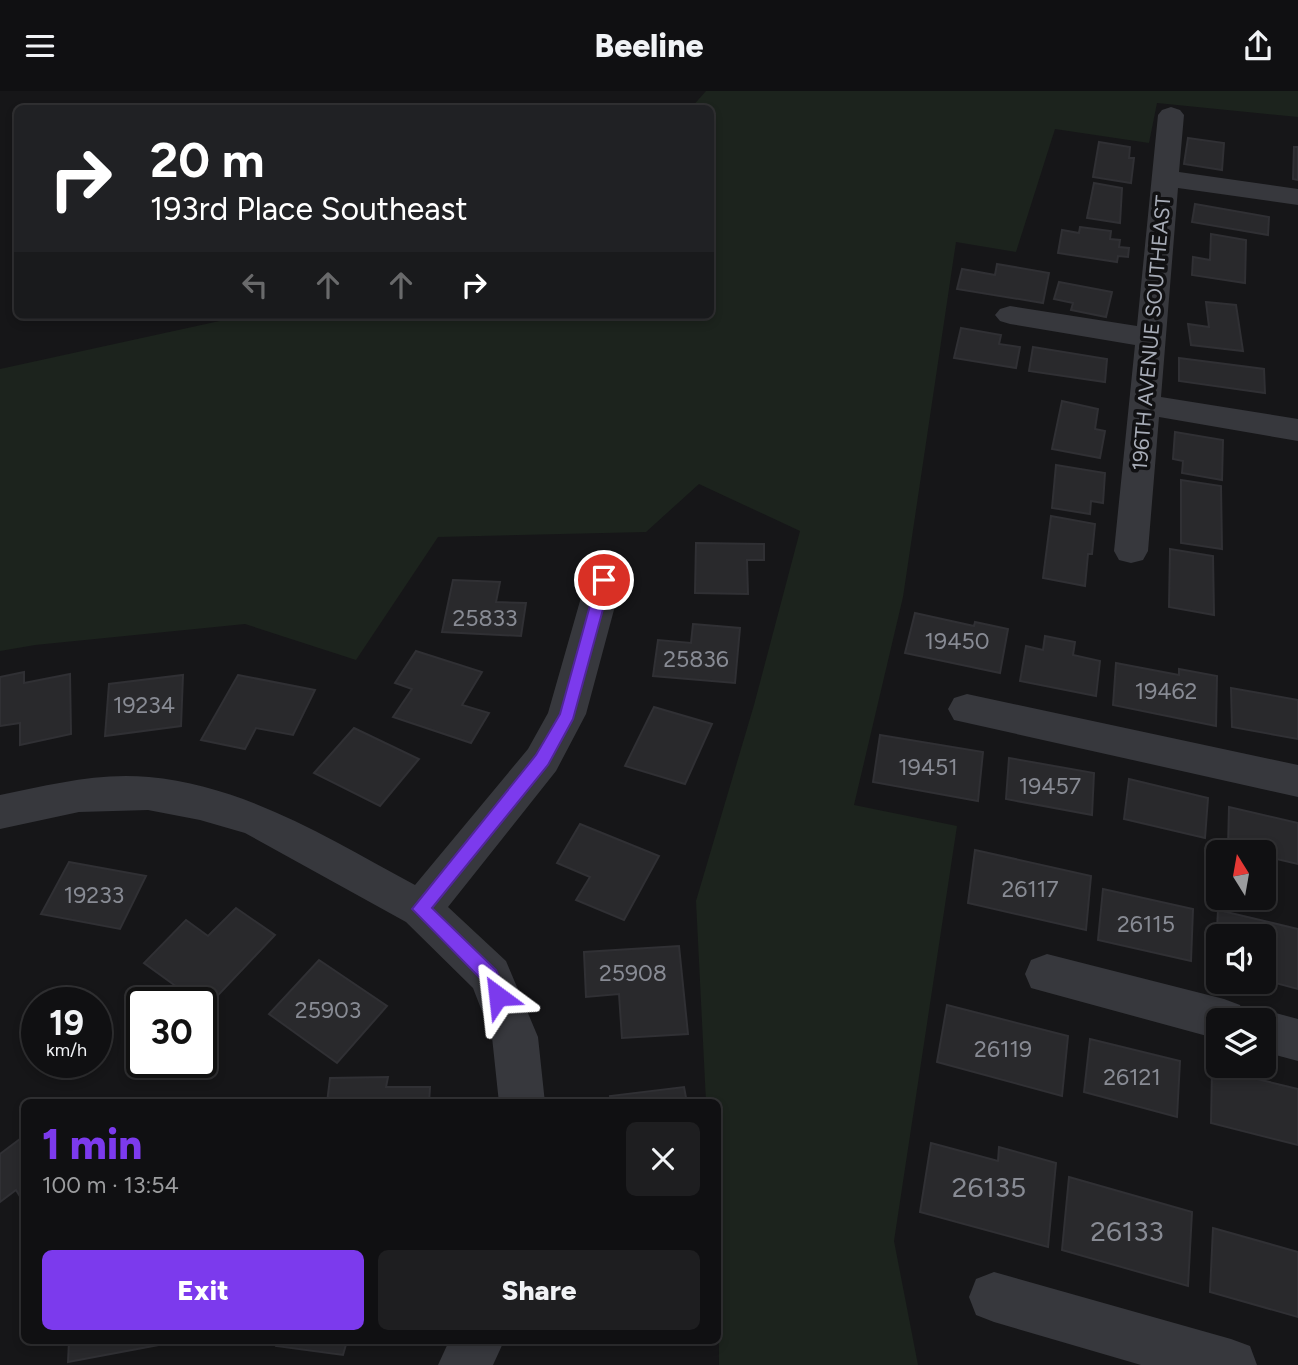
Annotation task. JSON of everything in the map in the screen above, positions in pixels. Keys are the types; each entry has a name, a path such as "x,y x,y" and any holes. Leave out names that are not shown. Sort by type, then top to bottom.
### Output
{"street":[{"name":"196TH AVENUE SOUTHEAST","path":"1131,551 1171,115"},
{"path":"1166,178 1298,198"},
{"path":"1010,315 1150,338"},
{"path":"1144,404 1298,430"},
{"path":"421,909 542,760 567,714 604,580"},
{"path":"967,709 1298,782"},
{"path":"0,812 79,796 148,793 200,803 257,820 421,909 490,975 515,1037 522,1099"},
{"path":"1047,974 1206,1016"},
{"path":"1276,1034 1298,1040"},
{"path":"994,1297 1231,1365"},
{"path":"464,1365 476,1344"}],"shaded area":[{"path":"706,91 1298,91 1298,117 1157,103 1149,143 1055,129 1016,252 956,242 903,597 854,805 957,826 894,1241 918,1365 719,1365 721,1099 706,1099 696,901 754,705 800,531 699,484 646,532 438,537 356,660 245,624 35,645 0,651 0,369 229,319 714,319 714,105 694,105"}],"building":[{"path":"1188,138 1224,143 1222,170 1184,164"},
{"path":"1099,142 1130,147 1129,158 1134,158 1131,183 1093,177"},
{"path":"1294,147 1298,147 1298,180 1293,179"},
{"path":"1094,183 1122,188 1120,223 1087,218"},
{"path":"1195,204 1269,217 1268,235 1192,222"},
{"path":"1080,227 1111,231 1110,239 1120,240 1119,247 1129,248 1128,257 1118,256 1117,262 1058,253 1062,230 1079,233"},
{"path":"1211,234 1246,240 1245,283 1192,275 1193,257 1210,260"},
{"path":"997,264 1049,273 1043,303 957,289 962,269 995,275"},
{"path":"1059,282 1112,292 1106,317 1071,310 1073,303 1054,299"},
{"path":"1206,302 1236,305 1243,351 1191,345 1188,324 1209,327"},
{"path":"961,328 1001,335 999,344 1020,347 1016,368 954,358"},
{"path":"1033,347 1107,359 1105,382 1029,371"},
{"path":"1179,358 1264,369 1265,393 1179,381"},
{"path":"1062,401 1098,409 1095,429 1105,431 1100,458 1052,449"},
{"path":"1175,432 1223,440 1222,480 1182,473 1183,461 1173,459"},
{"path":"1056,465 1105,473 1103,503 1091,501 1090,514 1052,508"},
{"path":"1181,480 1221,486 1222,549 1181,543"},
{"path":"1051,516 1095,524 1092,554 1088,554 1085,586 1043,578"},
{"path":"696,543 764,544 764,560 747,560 748,594 695,593"},
{"path":"1170,549 1213,556 1214,615 1169,607"},
{"path":"453,580 500,582 496,602 526,603 521,636 442,632"},
{"path":"915,613 974,626 975,622 1008,629 1000,673 905,653"},
{"path":"693,624 740,628 735,683 653,676 658,640 691,643"},
{"path":"1045,636 1075,642 1073,655 1100,661 1096,696 1020,681 1026,646 1043,650"},
{"path":"416,651 482,672 462,705 489,713 471,743 393,717 412,689 395,683"},
{"path":"1116,663 1179,675 1179,669 1217,676 1216,726 1113,705"},
{"path":"24,672 24,683 70,674 71,734 20,745 20,723 0,726 0,677"},
{"path":"183,675 181,726 105,736 109,684"},
{"path":"238,675 315,690 293,735 256,728 245,749 201,740"},
{"path":"1231,688 1298,700 1298,739 1232,727"},
{"path":"654,707 712,724 685,784 625,766"},
{"path":"354,728 419,759 380,806 314,773"},
{"path":"880,735 983,752 978,801 873,782"},
{"path":"1009,758 1094,773 1092,815 1006,799"},
{"path":"1129,779 1208,798 1205,838 1124,819"},
{"path":"1229,807 1298,823 1298,864 1276,859 1276,840 1228,840"},
{"path":"580,824 659,856 624,920 576,900 590,877 557,863"},
{"path":"975,850 1091,876 1086,930 968,903"},
{"path":"69,862 146,876 120,929 41,914"},
{"path":"1103,889 1193,909 1191,961 1098,940"},
{"path":"236,908 275,935 217,996 217,987 177,987 144,963 186,920 208,936"},
{"path":"1218,910 1298,929 1298,989 1276,983 1276,924 1217,924"},
{"path":"679,946 688,1034 622,1038 619,994 586,997 584,952"},
{"path":"319,960 387,1006 337,1063 269,1014"},
{"path":"947,1005 1068,1036 1062,1096 937,1062"},
{"path":"1090,1039 1180,1061 1177,1117 1084,1092"},
{"path":"388,1077 386,1087 430,1087 429,1099 327,1099 330,1078"},
{"path":"1212,1078 1253,1078 1298,1089 1298,1145 1211,1123"},
{"path":"684,1087 686,1099 610,1099 610,1096"},
{"path":"21,1138 21,1198 16,1190 0,1202 0,1154"},
{"path":"931,1143 998,1161 999,1147 1056,1163 1048,1247 920,1212"},
{"path":"1069,1177 1192,1212 1188,1286 1062,1250"},
{"path":"1213,1228 1298,1252 1298,1317 1210,1292"},
{"path":"69,1344 164,1344 68,1362"},
{"path":"276,1344 346,1344 343,1355"}],"route":[{"path":"498,996 490,975 458,941 421,909 542,760 567,714 604,580"}]}
